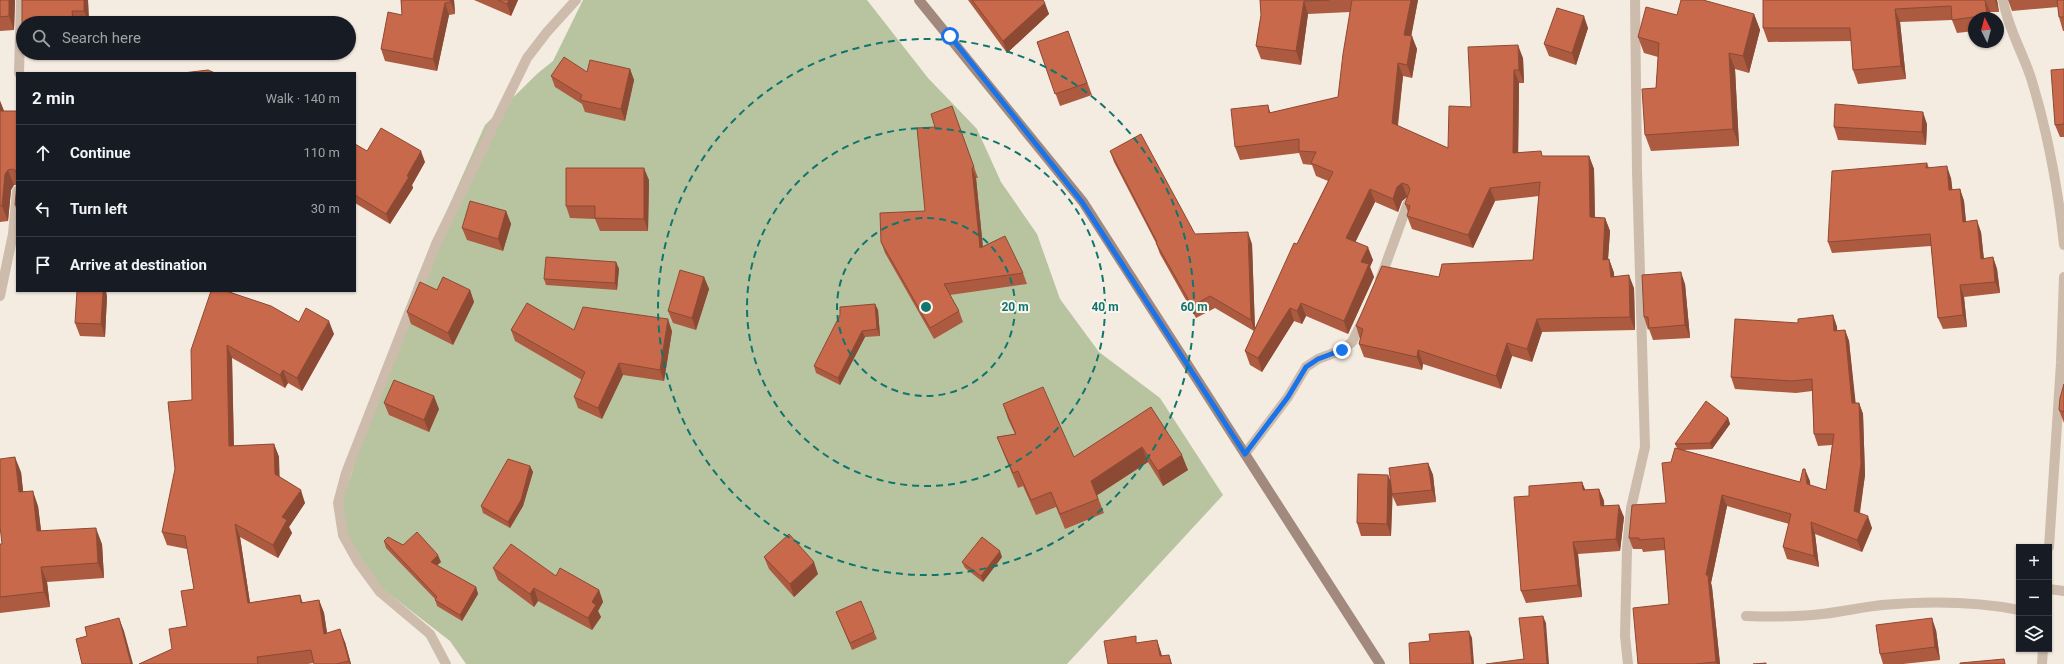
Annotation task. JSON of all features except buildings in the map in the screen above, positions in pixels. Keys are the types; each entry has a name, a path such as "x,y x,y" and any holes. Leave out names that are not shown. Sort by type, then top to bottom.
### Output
{"main road":[{"path":"919,0 1082,202 1380,664"}],"street":[{"path":"21,16 22,0"},
{"path":"446,664 430,634 380,592 358,562 343,535 338,503 346,473 436,244 527,58 547,32 576,0"},
{"path":"1628,664 1625,636 1627,549 1631,508 1645,447 1637,171 1635,0"},
{"path":"2003,0 2013,36 2030,76 2049,146 2058,191 2064,245"},
{"path":"19,72 20,60"},
{"path":"1377,287 1408,203"},
{"path":"0,296 14,234 16,206"},
{"path":"2049,544 2061,363 2064,277"},
{"path":"1245,454 1288,397 1306,367 1318,359 1342,350 1352,342 1368,309"},
{"path":"2052,589 2064,591"},
{"path":"1746,616 1774,617 1821,614 1883,605 1950,602 1991,604 2016,609"},
{"path":"2042,664 2043,652"}],"green space":[{"path":"583,0 867,0 928,78 977,129 1001,182 1037,234 1060,299 1099,352 1160,398 1223,495 1067,664 466,664 450,641 383,589 349,555 338,513 417,278 485,125 538,73 553,61"}],"route":[{"path":"950,36 1082,202 1245,454 1273,419 1306,367 1318,359 1342,350"}]}
